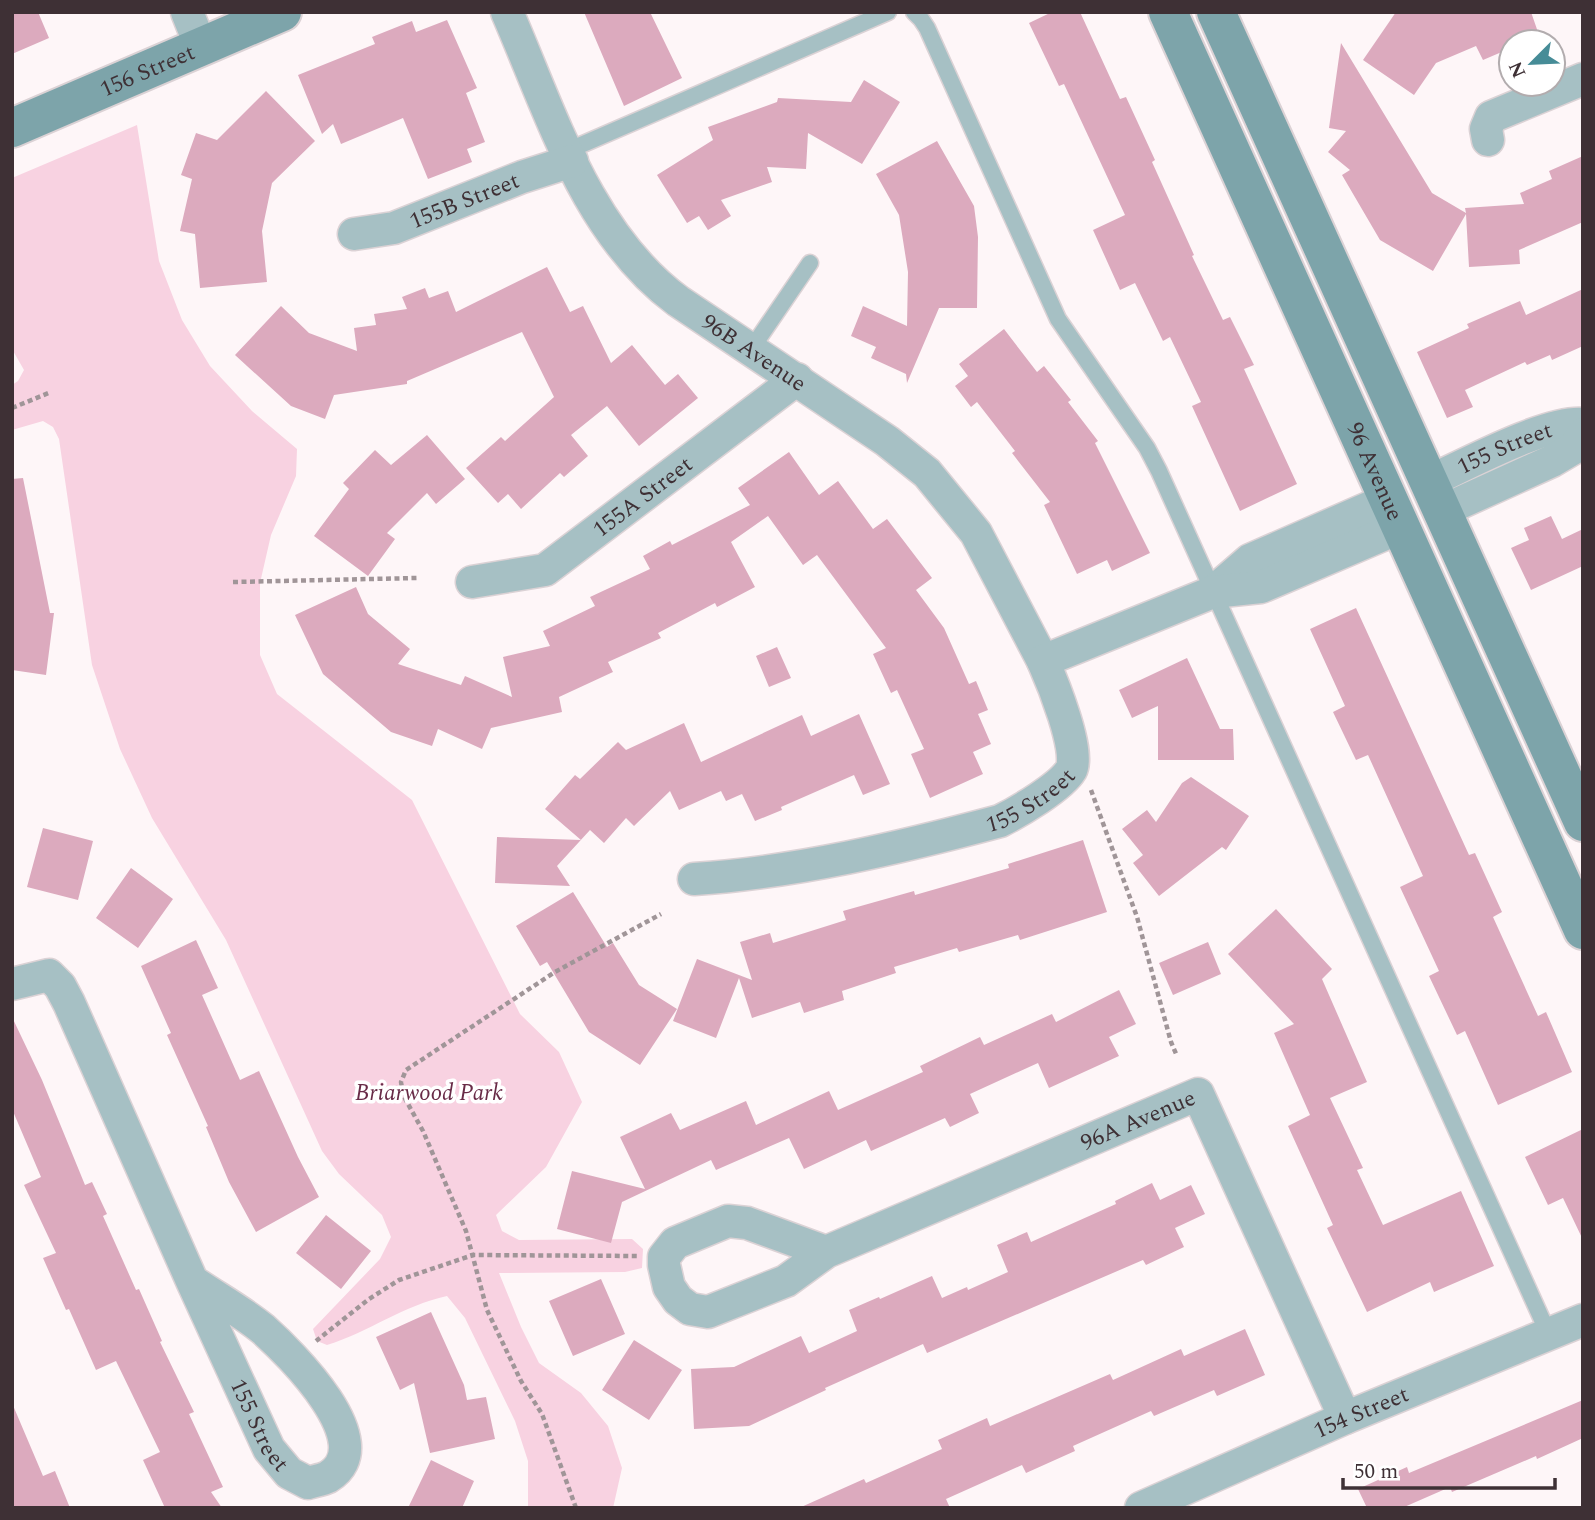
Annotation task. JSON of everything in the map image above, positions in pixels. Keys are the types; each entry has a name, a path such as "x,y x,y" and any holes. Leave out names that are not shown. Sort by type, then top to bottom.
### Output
{"main road":[{"name":"156 Street","path":"12,128 282,12"},
{"name":"96 Avenue","path":"1168,12 1583,930"},
{"name":"96 Avenue","path":"1216,12 1583,822"},
{"path":"1393,514 1441,507"}],"street":[{"path":"187,12 201,47"},
{"name":"96B Avenue","path":"507,12 589,198 606,225 643,271 678,301 797,379 907,456 943,489 976,533 1043,661"},
{"path":"1488,140 1486,129 1491,117 1583,79"},
{"name":"155B Street","path":"354,234 394,228 569,156"},
{"name":"155A Street","path":"472,582 545,570 797,379"},
{"name":"155 Street","path":"1441,507 1538,433 1562,425 1583,424"},
{"name":"155 Street","path":"1441,507 1552,461 1574,448 1583,434"},
{"path":"1043,661 1213,592 1250,560 1393,514"},
{"name":"155 Street","path":"694,879 753,875 860,856 1000,821 1019,811 1066,776 1074,758 1056,689 1043,661"},
{"name":"155 Street","path":"12,984 49,975 60,986 191,1281 268,1448 289,1473 307,1483 327,1477 338,1467 344,1454 343,1428 311,1377 262,1329 191,1281"},
{"name":"96A Avenue","path":"826,1252 1198,1094 1345,1418"},
{"name":"154 Street","path":"1141,1508 1345,1418 1583,1320"}],"lane":[{"path":"569,156 888,12"},
{"path":"914,12 927,28 1058,319 1147,449 1236,639 1549,1335"},
{"path":"751,348 810,263"}],"path":[{"path":"12,408 51,392"},
{"path":"233,582 417,578"},
{"path":"1091,789 1136,917 1177,1056"},
{"path":"576,1508 542,1414 502,1346 487,1310 466,1231 440,1168 403,1095 401,1082 406,1070 555,972 661,914"},
{"path":"309,1346 369,1299 399,1280 473,1255 644,1256"}],"green space":[{"name":"Briarwood Park","path":"137,125 159,261 182,320 210,366 252,411 297,449 296,476 271,535 260,583 260,655 277,694 412,800 520,1014 559,1052 582,1102 546,1167 496,1215 502,1231 519,1240 632,1239 643,1249 642,1268 625,1272 499,1273 539,1363 581,1393 608,1426 622,1468 613,1508 528,1508 528,1461 515,1421 465,1318 447,1296 416,1306 327,1345 317,1341 313,1329 380,1259 391,1237 382,1215 339,1174 322,1151 226,940 152,818 120,749 92,665 59,439 53,427 43,421 12,430 12,385 18,381 24,370 12,349 12,178"}],"building":[{"path":"12,12 38,12 49,38 12,54"},
{"path":"584,12 650,12 682,78 624,106"},
{"path":"1052,12 1080,12 1120,99 1126,97 1155,160 1152,162 1194,255 1192,256 1223,320 1230,317 1254,365 1244,369 1297,484 1240,511 1192,406 1201,402 1170,337 1163,341 1135,283 1120,290 1093,230 1125,215 1064,84 1059,86 1029,23"},
{"path":"1396,12 1531,12 1537,28 1497,28 1497,54 1483,60 1476,46 1436,63 1414,95 1363,60"},
{"path":"447,20 477,88 466,93 485,142 467,149 472,162 428,179 403,118 341,144 333,124 322,134 298,75 375,44 372,37 412,21 416,32"},
{"path":"1341,43 1432,193 1466,213 1465,208 1524,204 1520,193 1552,179 1549,171 1583,156 1583,222 1519,250 1520,264 1469,267 1466,214 1433,271 1380,240 1342,175 1350,170 1328,152 1346,131 1329,128"},
{"path":"864,80 900,102 862,164 808,133 806,169 767,167 772,182 721,200 731,216 708,230 699,216 687,223 657,175 713,140 708,127 777,102 778,98 851,102"},
{"path":"266,91 315,141 272,183 262,231 267,282 200,288 195,234 180,231 192,179 181,175 196,133 217,140"},
{"path":"937,141 974,206 978,237 977,308 939,308 907,383 906,374 871,358 876,347 851,336 863,306 907,326 908,272 899,215 876,174"},
{"path":"547,267 570,312 583,306 611,363 632,345 665,385 678,374 698,398 639,446 607,406 571,435 588,456 564,477 560,473 521,509 508,494 498,503 466,468 501,437 505,441 554,397 522,332 407,381 407,384 334,395 325,419 291,406 235,355 281,306 309,333 357,351 354,328 376,325 374,314 407,309 402,297 425,288 429,298 448,291 456,312"},
{"path":"1583,289 1583,346 1552,360 1550,355 1527,365 1525,362 1465,390 1473,407 1447,418 1417,352 1469,328 1467,324 1520,301 1526,315"},
{"path":"1004,329 1037,372 1044,366 1098,441 1095,443 1150,553 1112,571 1107,560 1077,574 1044,505 1050,502 977,402 971,407 955,386 968,376 959,364"},
{"path":"427,435 465,479 436,504 427,493 387,533 395,539 368,576 314,536 349,489 343,483 375,450 391,465"},
{"path":"789,452 819,495 838,481 873,529 887,519 932,578 916,590 944,628 969,684 976,681 988,710 978,714 991,744 973,752 983,774 930,798 911,754 924,749 897,690 891,693 873,654 886,648 817,555 803,565 768,516 731,542 755,587 717,607 715,603 658,633 661,638 608,662 613,672 559,697 562,712 491,728 482,749 438,729 432,746 391,732 323,674 295,615 356,587 368,614 410,649 398,664 461,685 465,676 512,697 503,657 550,646 543,631 595,606 590,597 650,569 643,556 670,541 672,545 750,505 738,488"},
{"path":"23,478 50,613 54,613 46,675 12,670 12,479"},
{"path":"1551,516 1562,539 1583,529 1583,566 1531,590 1511,548 1529,540 1524,528"},
{"path":"1356,608 1469,855 1475,853 1502,912 1493,917 1538,1016 1546,1012 1572,1072 1498,1105 1465,1031 1457,1035 1429,976 1439,971 1400,887 1423,876 1368,755 1356,760 1333,712 1345,706 1310,629"},
{"path":"777,647 791,678 769,687 756,656"},
{"path":"1187,658 1220,729 1233,729 1234,760 1158,760 1158,706 1132,718 1119,690"},
{"path":"859,714 890,784 863,795 854,775 755,821 742,794 726,801 721,791 679,810 670,791 634,826 626,818 604,843 590,830 581,840 545,809 575,775 580,779 618,742 626,750 684,723 701,762 802,715 811,736"},
{"path":"1191,777 1249,816 1226,850 1222,847 1159,896 1133,863 1143,855 1122,829 1147,810 1156,822 1182,783"},
{"path":"43,828 93,841 78,900 27,887"},
{"path":"497,837 581,840 557,866 570,886 495,883"},
{"path":"1083,840 1107,912 1020,940 1018,935 959,952 957,948 894,967 896,973 842,991 844,1000 804,1013 800,1002 752,1018 739,978 716,1038 673,1021 697,959 752,980 740,942 770,933 773,943 846,920 843,911 914,891 915,895 1009,868 1008,864"},
{"path":"131,868 173,899 138,948 96,918"},
{"path":"573,892 607,947 613,943 639,985 677,1009 640,1065 589,1032 547,962 540,966 516,926"},
{"path":"1276,909 1332,969 1322,979 1367,1082 1330,1098 1363,1168 1357,1170 1383,1225 1461,1191 1494,1266 1434,1292 1430,1282 1367,1312 1327,1228 1333,1225 1288,1126 1310,1115 1274,1033 1294,1024 1228,954"},
{"path":"196,940 218,988 202,995 240,1080 259,1071 319,1197 256,1232 229,1182 206,1127 208,1126 167,1035 171,1033 141,966"},
{"path":"1208,942 1221,974 1173,995 1159,963"},
{"path":"1119,990 1136,1024 1109,1037 1119,1056 1049,1088 1038,1063 970,1094 979,1113 950,1127 945,1118 871,1151 866,1140 804,1169 789,1138 716,1170 711,1160 622,1202 611,1243 557,1229 572,1171 645,1189 620,1137 671,1113 680,1130 746,1101 756,1125 829,1091 838,1110 923,1072 920,1066 980,1037 984,1045 1052,1014 1056,1022"},
{"path":"12,1017 42,1080 85,1185 92,1182 107,1214 103,1216 194,1412 189,1414 223,1487 211,1492 222,1508 165,1508 143,1460 160,1452 116,1361 96,1370 43,1258 56,1253 24,1185 41,1177 12,1109"},
{"path":"1583,1129 1583,1240 1563,1198 1548,1205 1525,1157"},
{"path":"1152,1183 1160,1200 1191,1185 1205,1214 1175,1228 1184,1247 1146,1265 1143,1260 927,1353 923,1344 749,1426 694,1429 691,1369 734,1367 801,1336 809,1353 857,1331 849,1310 932,1276 942,1298 967,1287 968,1290 1008,1272 997,1245 1027,1232 1031,1242 1116,1204 1115,1201"},
{"path":"326,1215 371,1251 341,1289 296,1253"},
{"path":"601,1279 625,1334 573,1356 549,1301"},
{"path":"431,1312 464,1385 467,1400 486,1397 495,1439 430,1453 414,1383 400,1390 376,1337"},
{"path":"1245,1329 1265,1375 1217,1396 1214,1390 1154,1416 1151,1411 1073,1446 1075,1451 1026,1473 1022,1465 946,1499 950,1508 799,1508 864,1479 866,1483 942,1449 938,1440 987,1418 990,1426 1110,1374 1113,1380 1181,1349 1184,1356"},
{"path":"634,1340 682,1370 649,1420 602,1390"},
{"path":"1583,1400 1583,1438 1537,1459 1536,1456 1452,1492 1450,1487 1402,1508 1367,1508 1358,1489 1407,1467 1409,1473"},
{"path":"12,1403 43,1476 55,1471 70,1508 12,1508"},
{"path":"431,1460 474,1481 462,1508 408,1508"}]}
